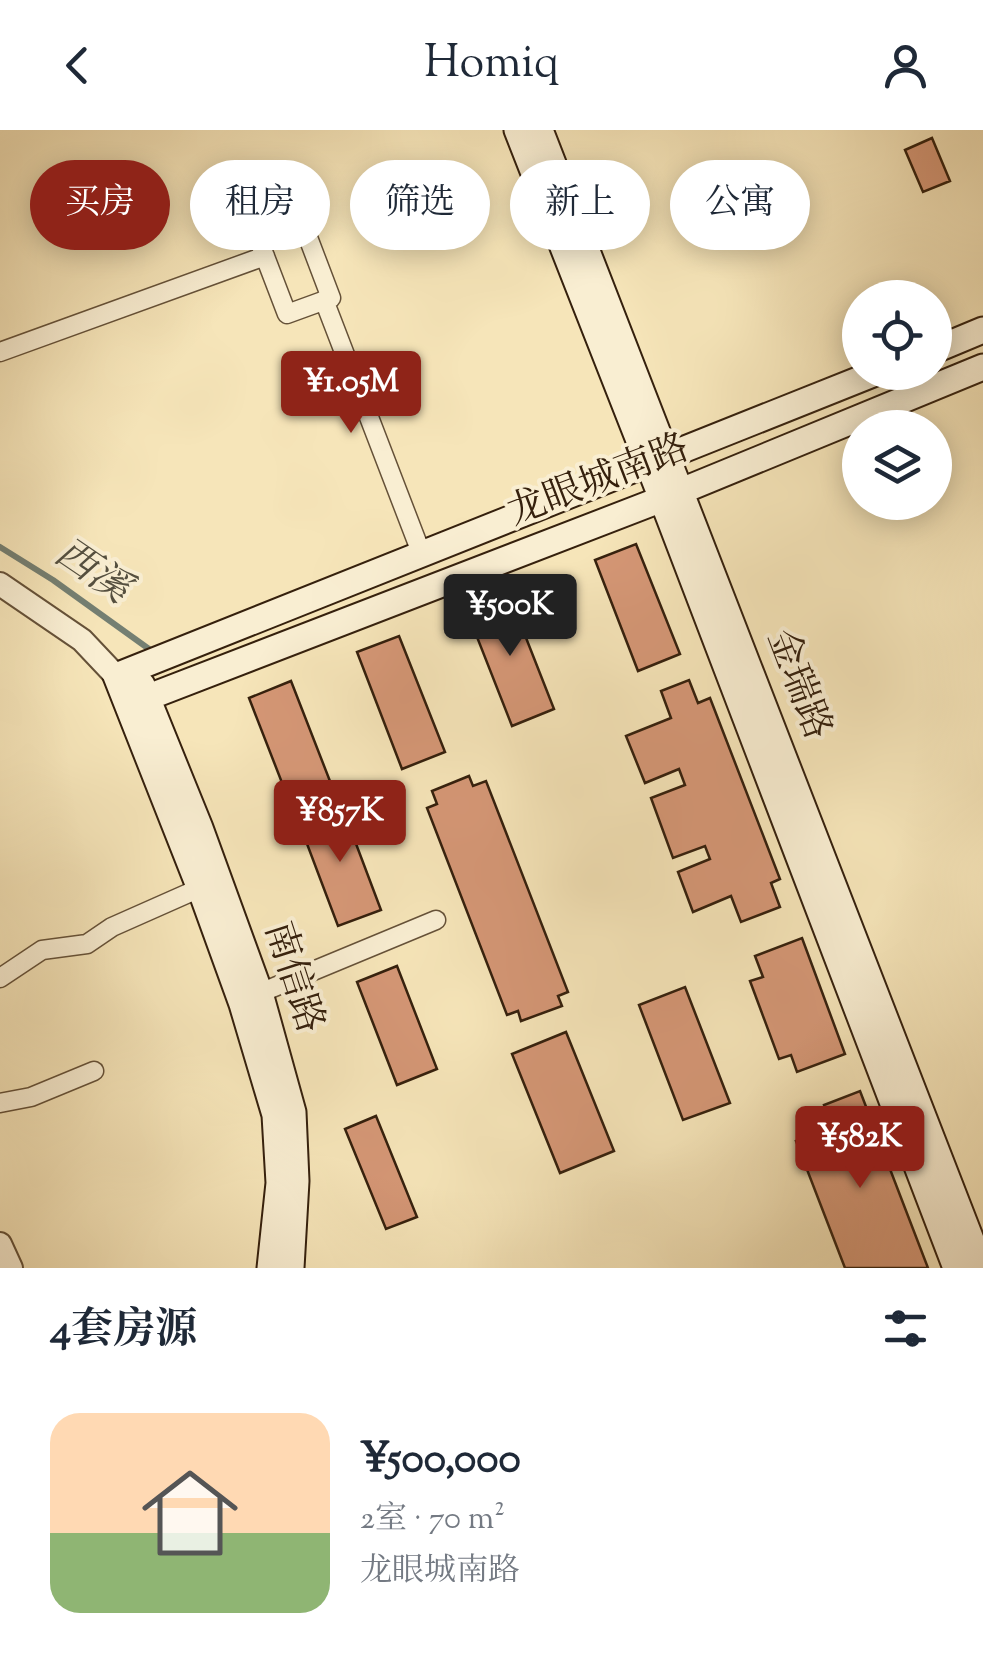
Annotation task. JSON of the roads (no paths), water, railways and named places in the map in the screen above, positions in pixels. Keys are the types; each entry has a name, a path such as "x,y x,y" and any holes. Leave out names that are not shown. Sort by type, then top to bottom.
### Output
{"main road":[{"name":"金瑞路","path":"516,130 659,460"},
{"name":"金瑞路","path":"540,130 956,1268"},
{"path":"952,343 983,330"},
{"name":"龙眼城南路","path":"128,706 672,495 983,366"},
{"name":"龙眼城南路","path":"126,672 842,386"},
{"name":"金瑞路","path":"672,495 982,1268"},
{"name":"南信路","path":"126,672 128,706 200,888 251,998 275,1114 279,1184 270,1268"},
{"name":"南信路","path":"126,672 200,828 251,998 294,1112 296,1181 291,1268"}],"street":[{"path":"287,182 331,298 287,314 264,256 243,199 287,182"},
{"path":"0,352 264,256"},
{"path":"324,300 422,554"},
{"path":"0,584 126,672"},
{"path":"0,978 42,950 87,944 112,927 200,888"},
{"path":"251,998 436,920"},
{"path":"0,1103 31,1096 94,1071"},
{"path":"0,1244 11,1268"}],"waterway":[{"name":"西溪","path":"0,547 149,649"}]}
